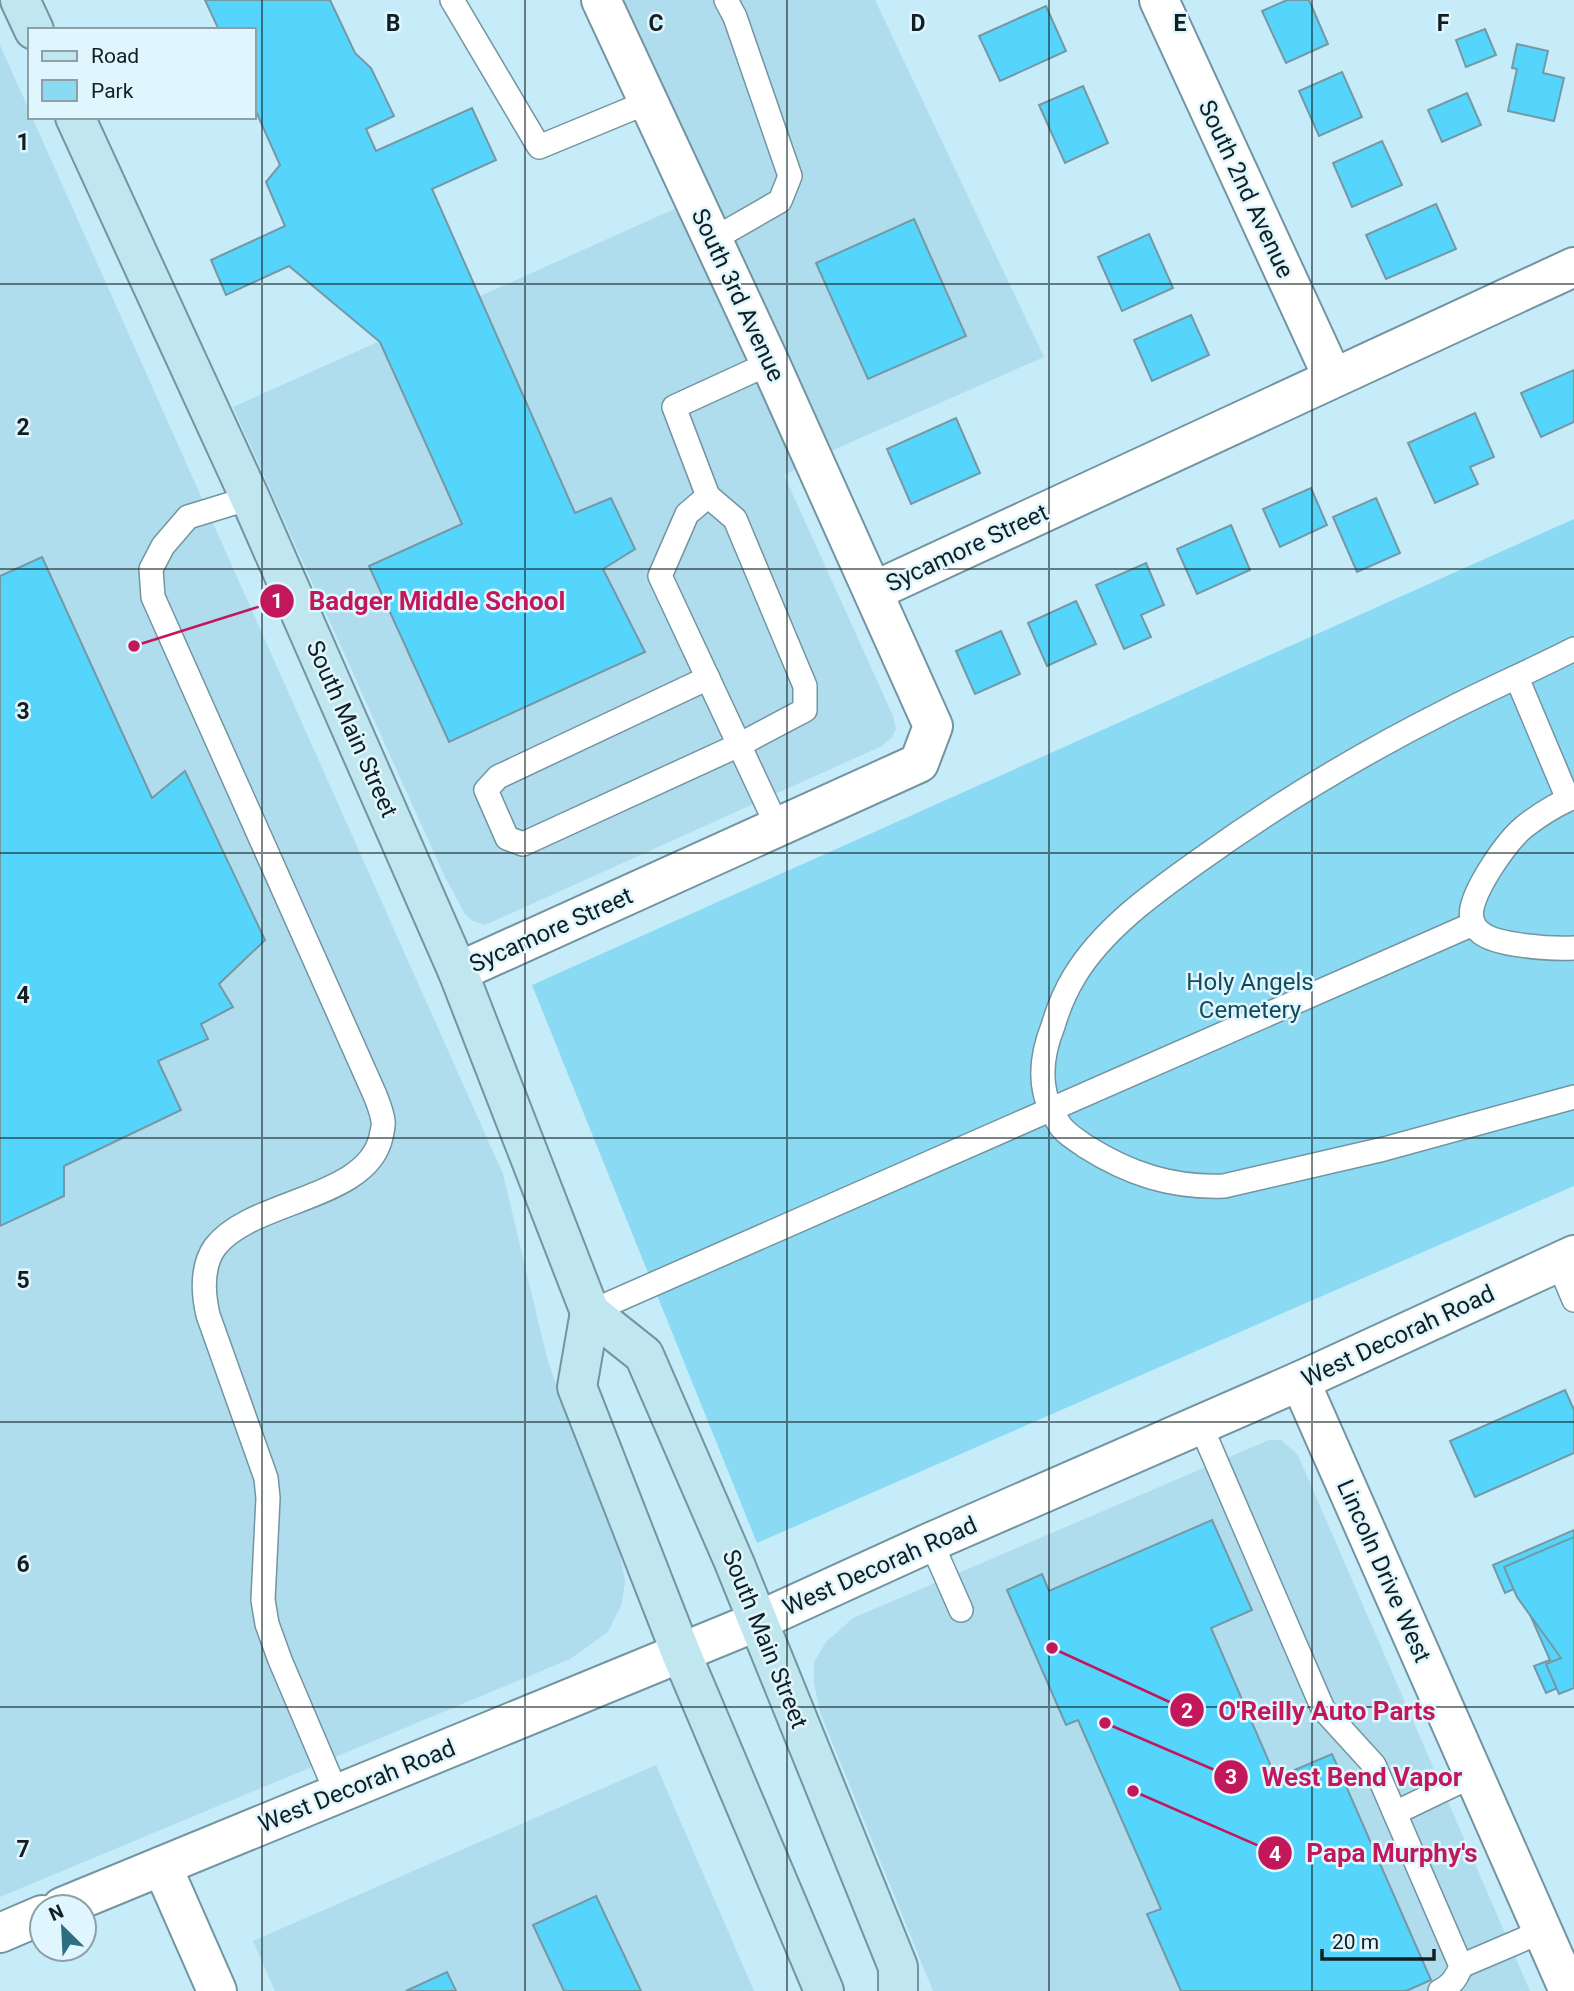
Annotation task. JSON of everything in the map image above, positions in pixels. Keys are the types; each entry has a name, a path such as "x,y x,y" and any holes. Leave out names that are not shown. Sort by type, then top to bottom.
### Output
{"main road":[{"path":"20,0 33,28"},
{"name":"South Main Street","path":"76,119 250,498 458,972 590,1312 644,1354 758,1621 898,1967 898,1991"},
{"path":"590,1312 577,1387 681,1653 824,1991"}],"street":[{"name":"South 3rd Avenue","path":"601,0 874,592"},
{"name":"South 2nd Avenue","path":"1159,0 1333,377"},
{"name":"Sycamore Street","path":"458,972 919,763 933,726 874,592 1574,267"},
{"name":"West Decorah Road","path":"96,1893 758,1621 931,1542 1300,1381 1566,1259"},
{"name":"Lincoln Drive West","path":"1300,1381 1474,1775 1557,1945 1569,1991"},
{"path":"162,1866 217,1991"},
{"path":"0,1933 28,1921"}],"lane":[{"path":"452,0 539,147 648,102"},
{"path":"712,240 780,201 790,176 735,17 726,0"},
{"path":"708,678 498,777 486,790 507,838 523,844 739,745 805,710 805,686 735,519 708,496 674,407 770,363"},
{"path":"708,496 687,514 660,576 778,828"},
{"path":"250,498 188,517 163,546 151,569 153,597 375,1095 383,1123 379,1146 359,1172 233,1231 214,1248 205,1270 203,1293 208,1315 266,1478 268,1498 263,1600 267,1624 337,1794"},
{"path":"1574,649 1451,708 1312,786 1227,840 1170,881 1111,932 1074,977 1059,1006 1047,1041 1042,1079 1045,1096 1061,1128 1109,1161 1139,1175 1199,1187 1224,1186 1384,1149 1574,1097"},
{"path":"1517,678 1571,798 1522,829 1508,845 1482,884 1471,910 1473,924 1480,933 1491,938 1530,946 1574,948"},
{"path":"590,1312 1473,924"},
{"path":"1566,1259 1574,1300"},
{"path":"1200,1424 1323,1709 1374,1765 1461,1966 1458,1977 1440,1991"},
{"path":"931,1542 961,1610"},
{"path":"1395,1813 1474,1775"},
{"path":"1461,1966 1557,1945"}],"shaded area":[{"path":"624,0 875,0 1044,357 831,451 784,475 893,716 896,729 892,737 882,746 485,925 473,921 465,914 444,875 233,407 710,193"},
{"path":"0,45 28,108 28,119 33,119 503,1174 547,1358 620,1555 625,1580 622,1603 608,1632 570,1659 0,1897"},
{"path":"1269,1440 1281,1440 1297,1454 1530,1991 933,1991 820,1712 814,1683 814,1663 826,1642 853,1618"},
{"path":"656,1765 754,1991 275,1991 253,1941"}],"green space":[{"name":"Holy Angels Cemetery","path":"1574,519 1574,1186 757,1543 532,985"}],"building":[{"path":"205,0 330,0 355,53 371,68 394,116 366,129 376,151 472,108 496,160 432,189 575,513 611,498 635,549 603,569 645,652 449,742 369,566 462,524 380,342 289,266 226,295 211,260 285,226 266,182 280,165 256,111 256,28 218,28"},
{"path":"1287,0 1309,0 1328,44 1286,63 1262,11"},
{"path":"1046,6 1066,51 1000,81 979,36"},
{"path":"1485,29 1496,55 1466,67 1456,40"},
{"path":"1517,44 1548,51 1543,73 1564,78 1554,121 1508,111 1517,69 1512,68"},
{"path":"1342,72 1362,117 1319,136 1299,91"},
{"path":"1083,86 1108,143 1065,163 1039,105"},
{"path":"1467,93 1481,125 1442,142 1428,110"},
{"path":"1382,141 1402,185 1352,207 1333,163"},
{"path":"1436,204 1456,249 1386,279 1366,235"},
{"path":"914,219 966,336 868,379 816,263"},
{"path":"1149,234 1173,288 1122,311 1098,257"},
{"path":"1191,315 1209,355 1152,381 1134,340"},
{"path":"1574,370 1574,422 1541,437 1521,393"},
{"path":"1475,413 1494,457 1470,467 1478,484 1435,503 1408,443"},
{"path":"956,418 980,473 911,504 887,449"},
{"path":"1311,488 1327,525 1280,547 1263,509"},
{"path":"1376,498 1400,553 1357,572 1333,517"},
{"path":"1231,525 1250,570 1197,594 1177,549"},
{"path":"42,557 152,798 185,771 265,940 219,984 233,1007 201,1024 208,1039 158,1061 181,1110 64,1166 64,1196 0,1226 0,576"},
{"path":"1146,563 1164,605 1141,615 1151,637 1124,649 1096,585"},
{"path":"1076,601 1096,644 1047,666 1028,623"},
{"path":"1001,631 1020,674 975,694 956,651"},
{"path":"1565,1390 1574,1410 1574,1453 1475,1497 1450,1441"},
{"path":"1212,1520 1252,1610 1211,1628 1276,1778 1332,1754 1431,1980 1406,1991 1181,1991 1147,1914 1161,1909 1078,1720 1066,1725 1007,1590 1042,1574 1049,1591"},
{"path":"1574,1530 1574,1681 1546,1693 1534,1666 1550,1660 1518,1587 1505,1593 1493,1565"},
{"path":"1574,1537 1574,1688 1559,1694 1546,1664 1561,1658 1517,1597 1504,1567"},
{"path":"596,1896 641,1991 564,1991 533,1925"},
{"path":"447,1972 456,1991 406,1991"}],"place":[{"name":"Badger Middle School","path":"134,646"},
{"name":"O'Reilly Auto Parts","path":"1052,1648"},
{"name":"West Bend Vapor","path":"1105,1723"},
{"name":"Papa Murphy's","path":"1133,1791"}]}
